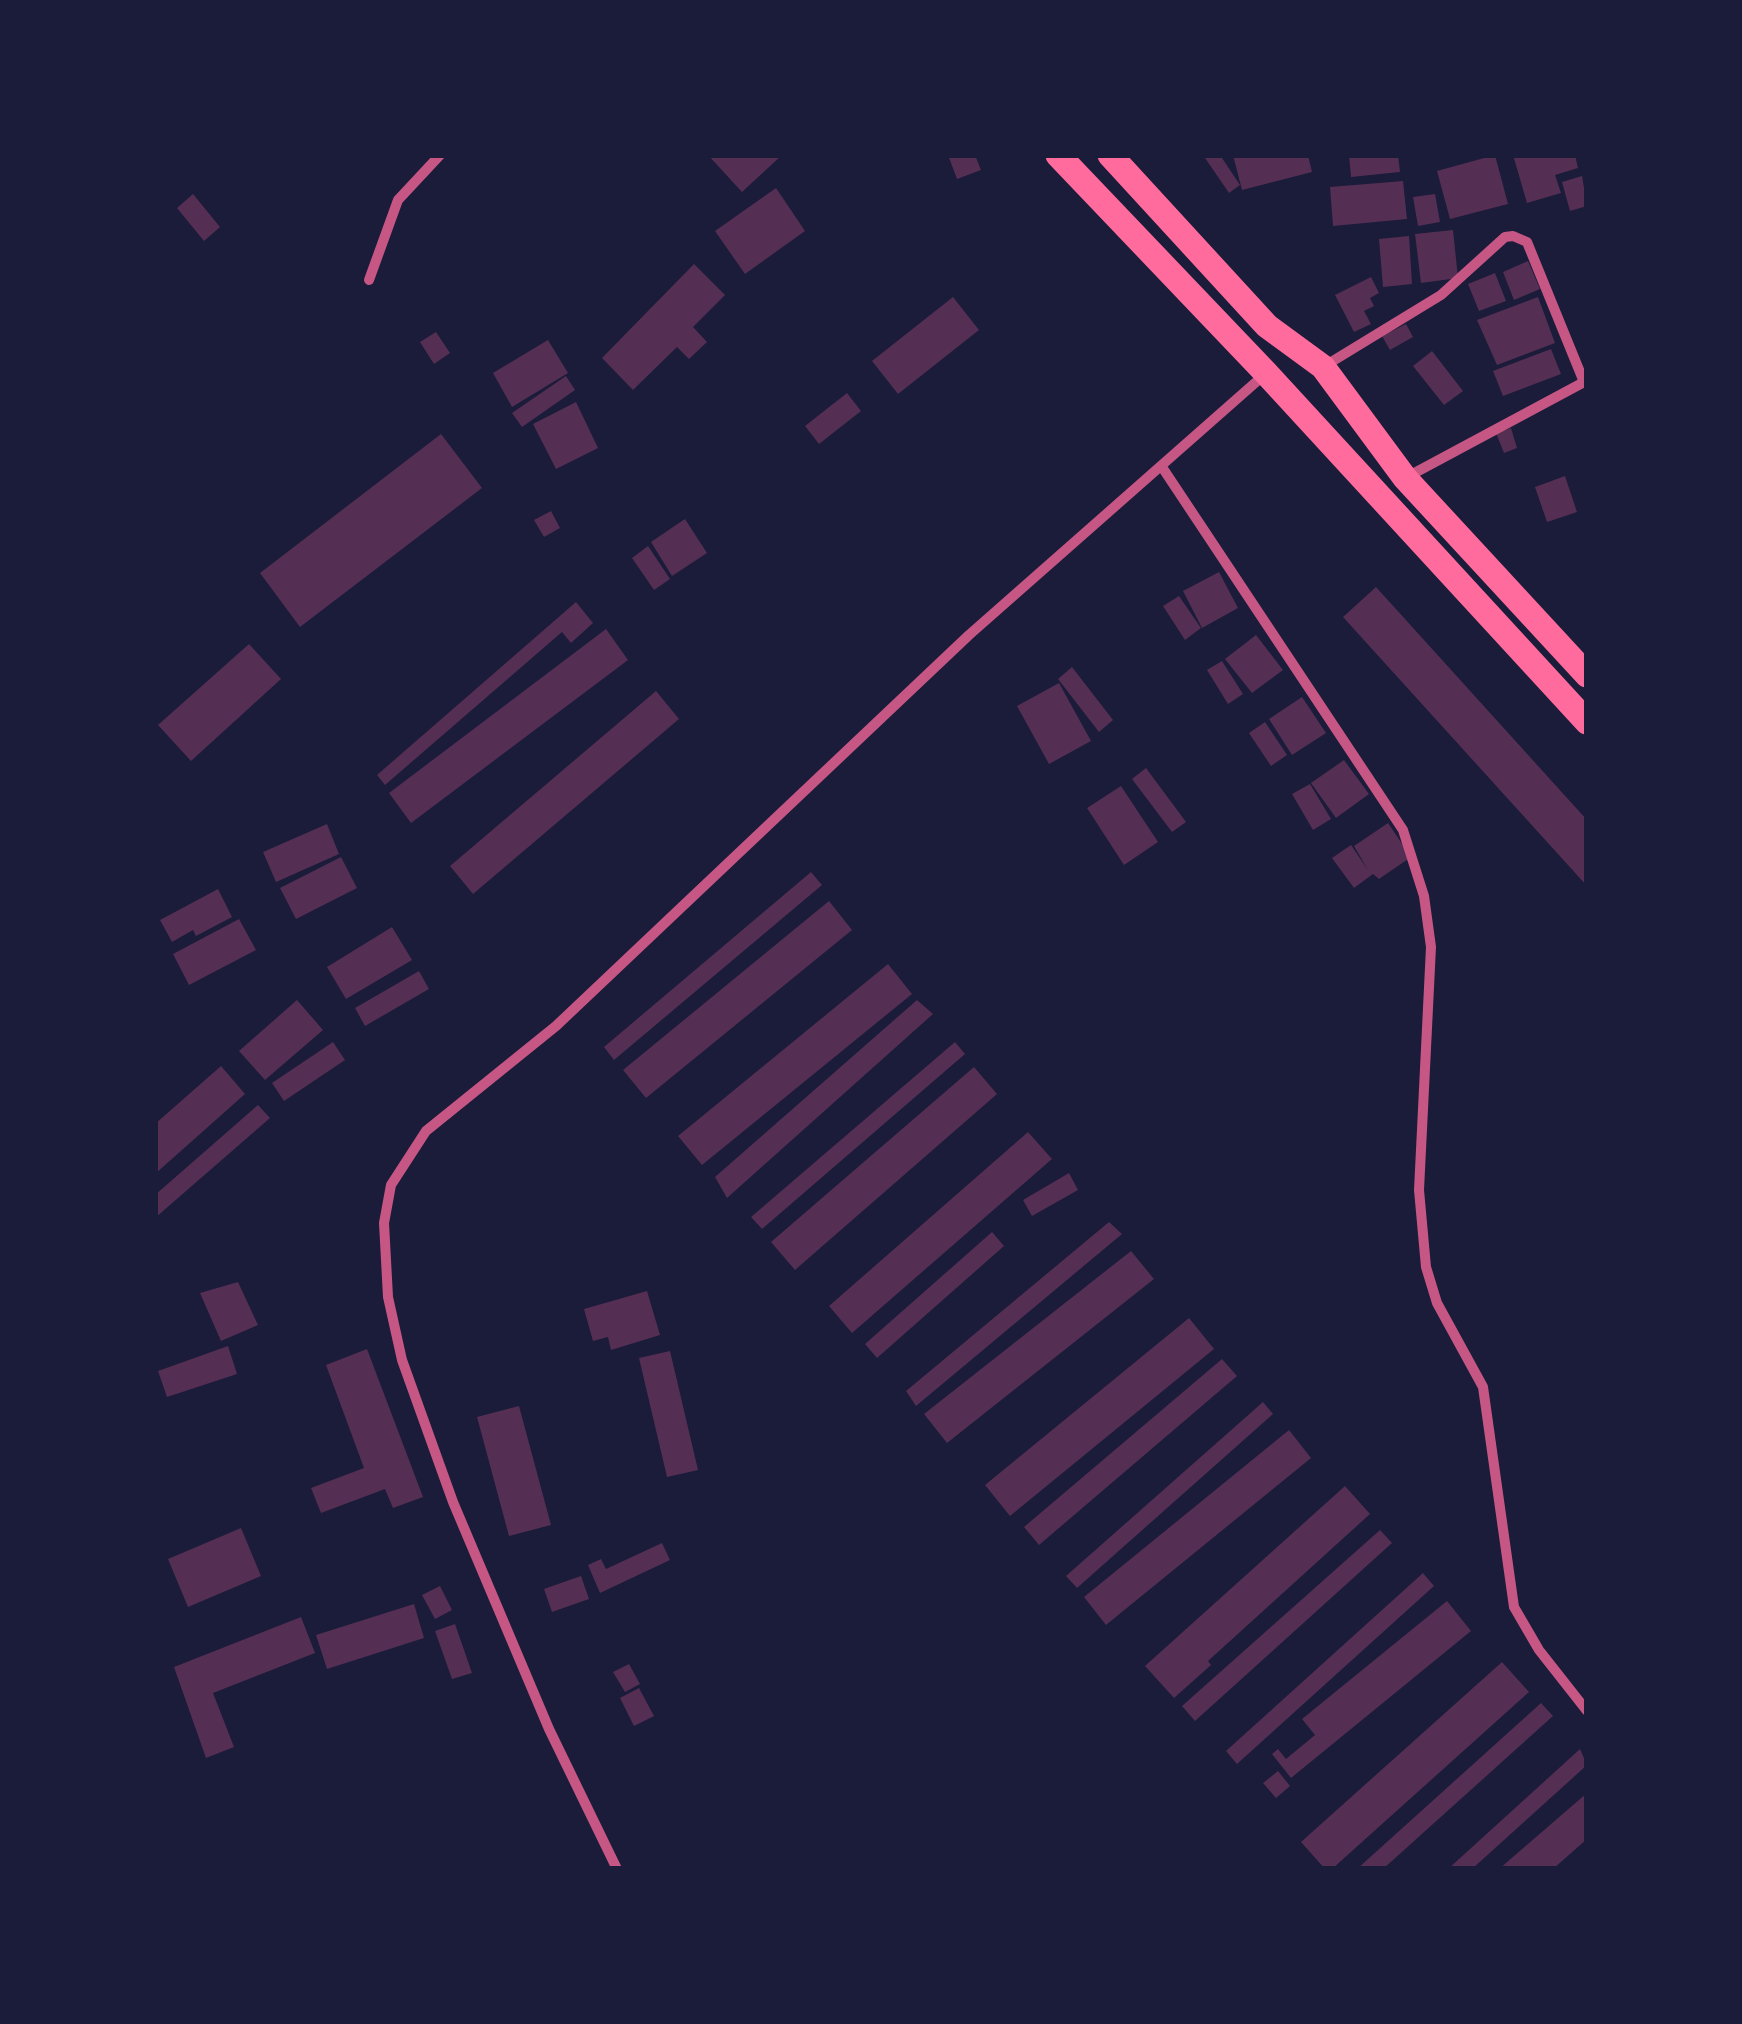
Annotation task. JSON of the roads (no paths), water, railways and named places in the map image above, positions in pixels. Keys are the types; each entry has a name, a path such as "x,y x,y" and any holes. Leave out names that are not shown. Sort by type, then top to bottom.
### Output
{"main road":[{"path":"1058,155 1266,372 1587,722"},
{"path":"1110,155 1267,326 1323,367 1405,478 1587,676"}],"street":[{"path":"369,280 398,200 440,155"},
{"path":"1323,367 1441,295 1505,237 1527,242 1586,381 1405,478"},
{"path":"617,1869 548,1730 453,1502 402,1360 388,1297 384,1222 392,1184 426,1131 556,1026 969,635 1266,372"},
{"path":"1162,468 1403,830 1424,896 1431,947 1419,1190 1426,1268 1437,1302 1483,1387 1514,1606 1539,1650 1587,1711"}]}
